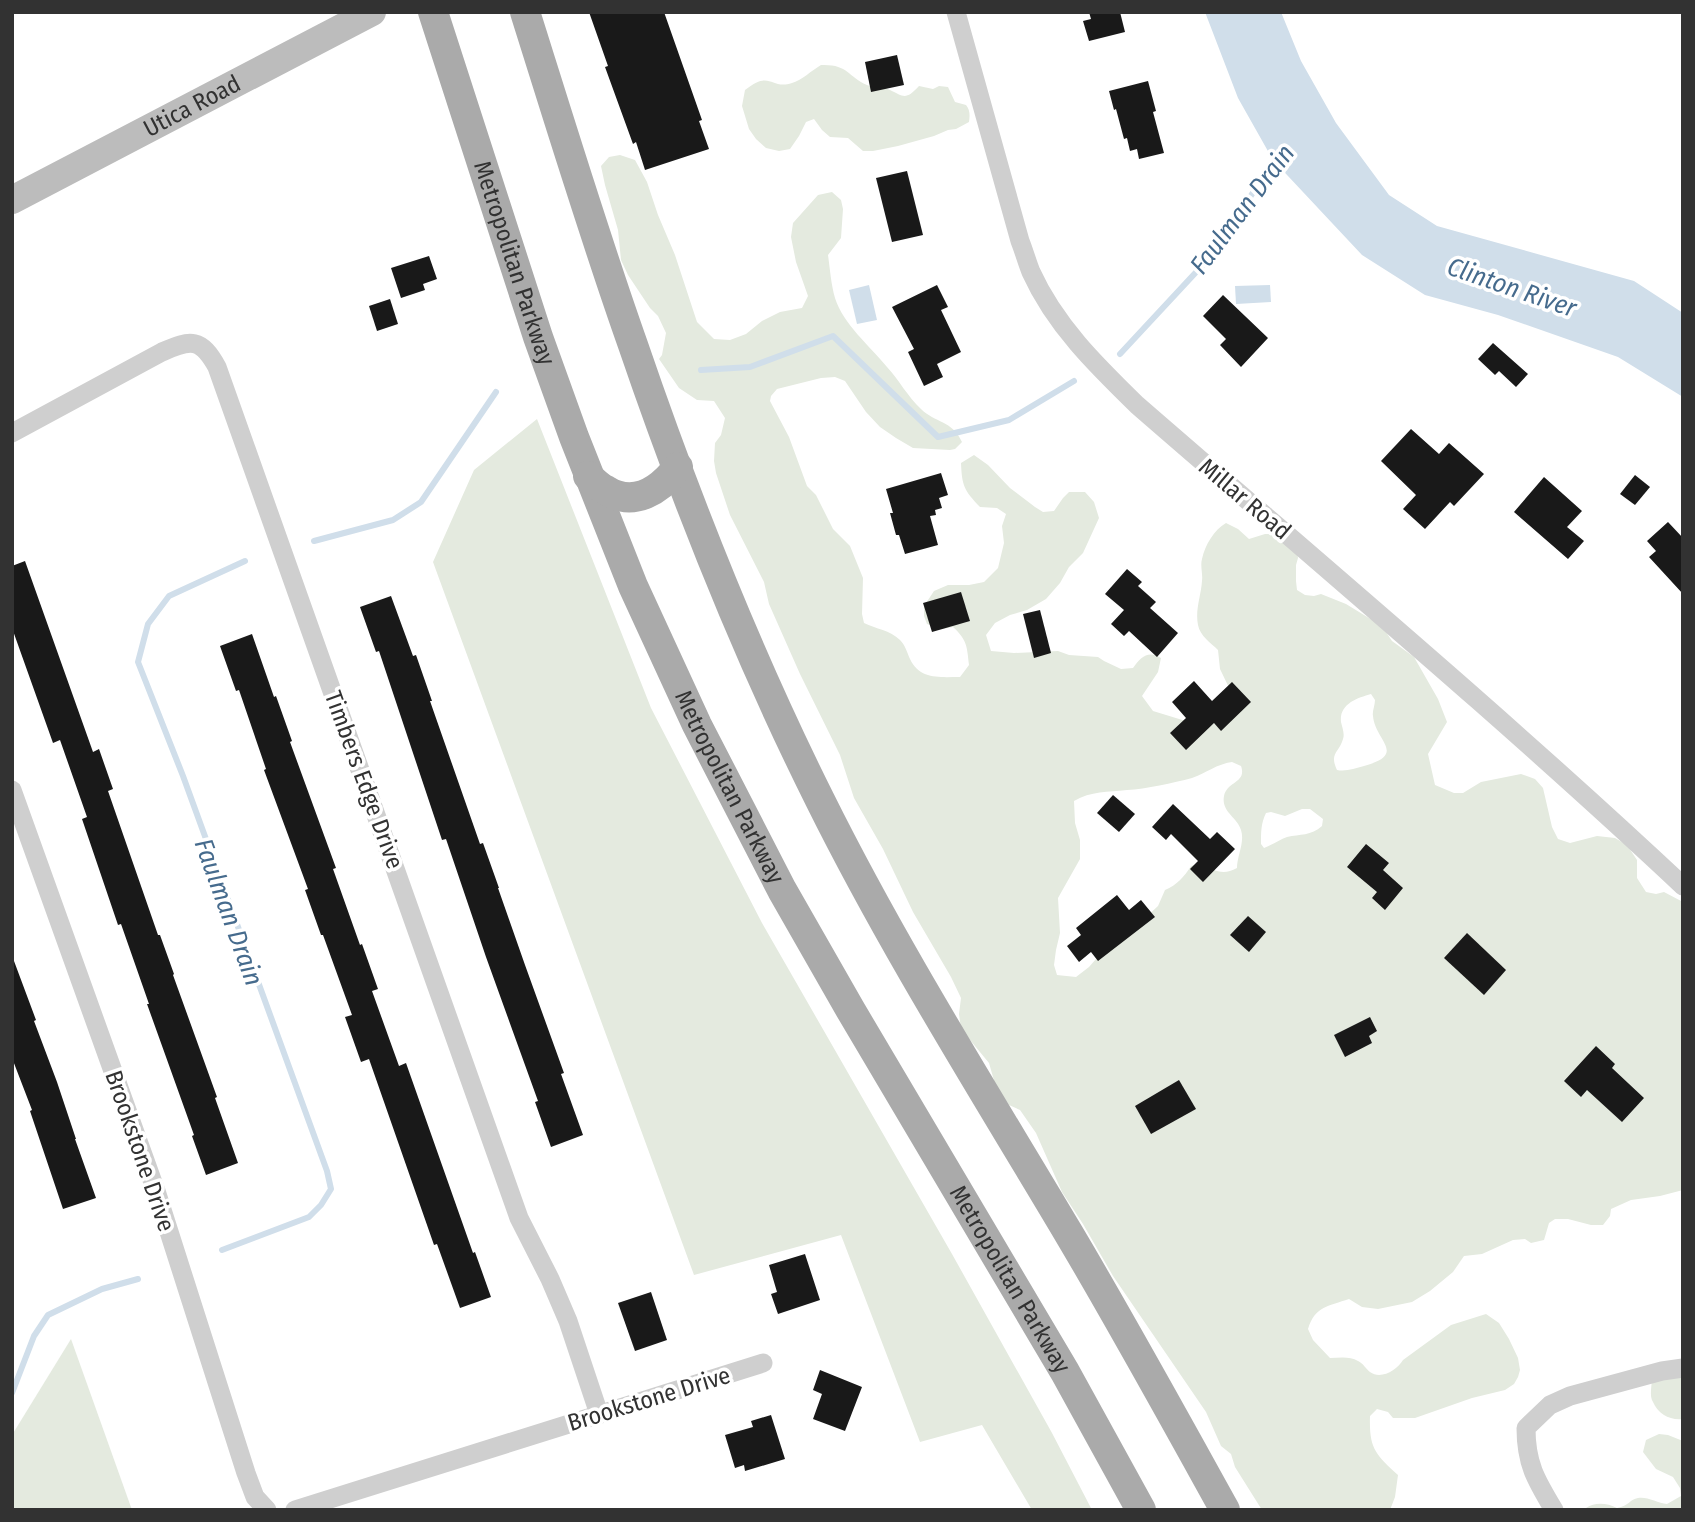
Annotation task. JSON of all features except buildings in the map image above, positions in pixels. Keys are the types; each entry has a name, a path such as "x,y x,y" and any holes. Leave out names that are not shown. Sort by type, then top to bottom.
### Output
{"main road":[{"name":"Utica Road","path":"12,200 372,12"},
{"name":"Metropolitan Parkway","path":"433,12 549,369 588,476 654,635 708,748 782,890 1065,1372 1141,1510"},
{"path":"524,12 633,346 678,467 762,675 820,799 869,895 1072,1238 1225,1510"},
{"path":"588,476 606,491 633,497 659,488 678,467"}],"street":[{"name":"Millar Road","path":"956,12 1024,251 1037,283 1070,335 1137,405 1482,704 1608,815 1683,886"},
{"name":"Timbers Edge Drive","path":"12,433 181,344 197,344 208,352 226,393 519,1218 568,1321 599,1414"},
{"name":"Brookstone Drive","path":"12,790 156,1191 246,1474 255,1497 267,1510"},
{"name":"Brookstone Drive","path":"295,1510 763,1363"},
{"path":"1554,1510 1534,1476 1526,1449 1526,1428 1550,1405 1570,1396 1683,1367"}],"shaded area":[{"path":"821,65 837,66 860,82 902,96 911,94 919,86 933,89 939,86 948,87 955,102 966,105 969,122 956,129 898,146 863,151 848,138 830,137 814,119 806,122 790,149 779,151 766,148 749,129 742,106 745,90 765,80 779,84 792,83"},
{"path":"620,155 635,160 647,182 675,255 697,322 714,339 730,340 746,334 762,321 780,312 802,308 808,296 796,262 791,237 793,223 818,195 832,192 841,200 841,238 828,255 832,287 839,308 850,326 916,404 926,414 953,430 962,442 950,450 913,448 880,427 845,381 835,377 777,389 770,401 789,437 807,486 816,495 833,529 850,546 863,578 864,623 900,640 919,671 931,676 960,677 969,665 966,644 953,627 942,629 927,624 924,606 934,591 948,585 984,582 998,568 1004,543 1002,526 1006,514 997,508 980,507 967,492 961,463 974,455 1010,488 1043,512 1054,511 1069,492 1085,492 1094,502 1099,518 1083,553 1069,567 1046,599 995,623 986,635 991,651 1058,651 1069,655 1098,657 1121,669 1133,668 1145,656 1156,656 1161,658 1158,672 1142,696 1153,711 1202,726 1220,722 1233,696 1220,669 1218,650 1203,636 1198,625 1201,562 1205,548 1214,534 1226,523 1249,539 1265,534 1284,534 1297,550 1297,590 1305,595 1321,594 1346,604 1382,626 1392,641 1414,657 1438,699 1447,722 1428,754 1435,785 1454,793 1463,793 1481,782 1521,774 1535,779 1543,788 1552,827 1558,839 1570,843 1597,836 1615,838 1627,845 1637,860 1637,878 1646,892 1664,892 1683,902 1683,1190 1631,1200 1611,1209 1610,1216 1603,1225 1555,1219 1549,1223 1544,1240 1531,1243 1525,1239 1513,1240 1482,1254 1464,1256 1453,1272 1412,1302 1378,1309 1362,1307 1349,1299 1324,1308 1311,1321 1308,1329 1313,1340 1330,1358 1355,1359 1370,1372 1379,1375 1393,1370 1451,1325 1486,1314 1499,1323 1518,1358 1518,1377 1514,1384 1505,1390 1472,1398 1415,1418 1393,1418 1388,1412 1377,1409 1370,1416 1375,1450 1398,1475 1390,1510 1262,1510 1235,1467 1231,1454 1221,1446 1206,1412 1113,1276 1062,1192 1036,1133 1020,1110 1009,1105 995,1084 989,1063 961,1029 961,998 854,798 840,755 769,604 764,582 730,515 714,461 715,443 721,435 725,418 714,401 697,400 679,388 659,359 666,333 658,316 628,275 621,260 618,230 601,166 609,157","holes":["1371,694 1375,700 1375,725 1387,751 1384,757 1364,766 1337,770 1334,756 1344,737 1341,722 1343,711 1355,700","1227,763 1241,766 1242,772 1224,796 1225,806 1239,825 1242,835 1237,868 1223,872 1201,863 1191,866 1180,880 1165,890 1158,906 1103,951 1089,967 1076,977 1057,975 1054,965 1060,933 1058,898 1080,859 1074,801 1093,794 1185,780","1302,809 1310,809 1323,819 1322,826 1314,832 1287,837 1264,848 1261,844 1261,832 1266,813 1285,816"]},
{"path":"537,419 651,708 762,923 952,1254 1092,1510 1032,1510 982,1425 920,1442 841,1235 694,1275 433,562 474,470"},
{"path":"71,1339 132,1510 12,1510 12,1435"},
{"path":"1683,1363 1683,1419 1674,1419 1665,1416 1655,1406 1651,1397 1652,1378"},
{"path":"1659,1434 1683,1441 1683,1510 1586,1510 1597,1504 1617,1508 1641,1498 1667,1504 1681,1496 1680,1488 1673,1477 1656,1469 1643,1452 1646,1440"}],"water":[{"name":"Clinton River","path":"1205,12 1281,12 1301,61 1336,123 1389,195 1437,226 1634,281 1683,313 1683,397 1618,357 1498,315 1425,295 1362,255 1273,160 1238,98"},
{"path":"869,285 877,320 857,324 849,290"},
{"path":"1270,285 1271,302 1236,304 1235,286"}],"waterway":[{"name":"Faulman Drain","path":"1120,354 1212,255 1277,156"},
{"name":"Faulman Drain","path":"701,370 750,367 833,336 938,437 1009,420 1074,381"},
{"name":"Faulman Drain","path":"314,541 393,520 421,502 496,392"},
{"name":"Faulman Drain","path":"222,1250 309,1217 331,1189 327,1171 183,776 138,662 148,624 169,596 245,561"},
{"name":"Faulman Drain","path":"12,1393 34,1336 48,1315 102,1289 138,1279"}]}
